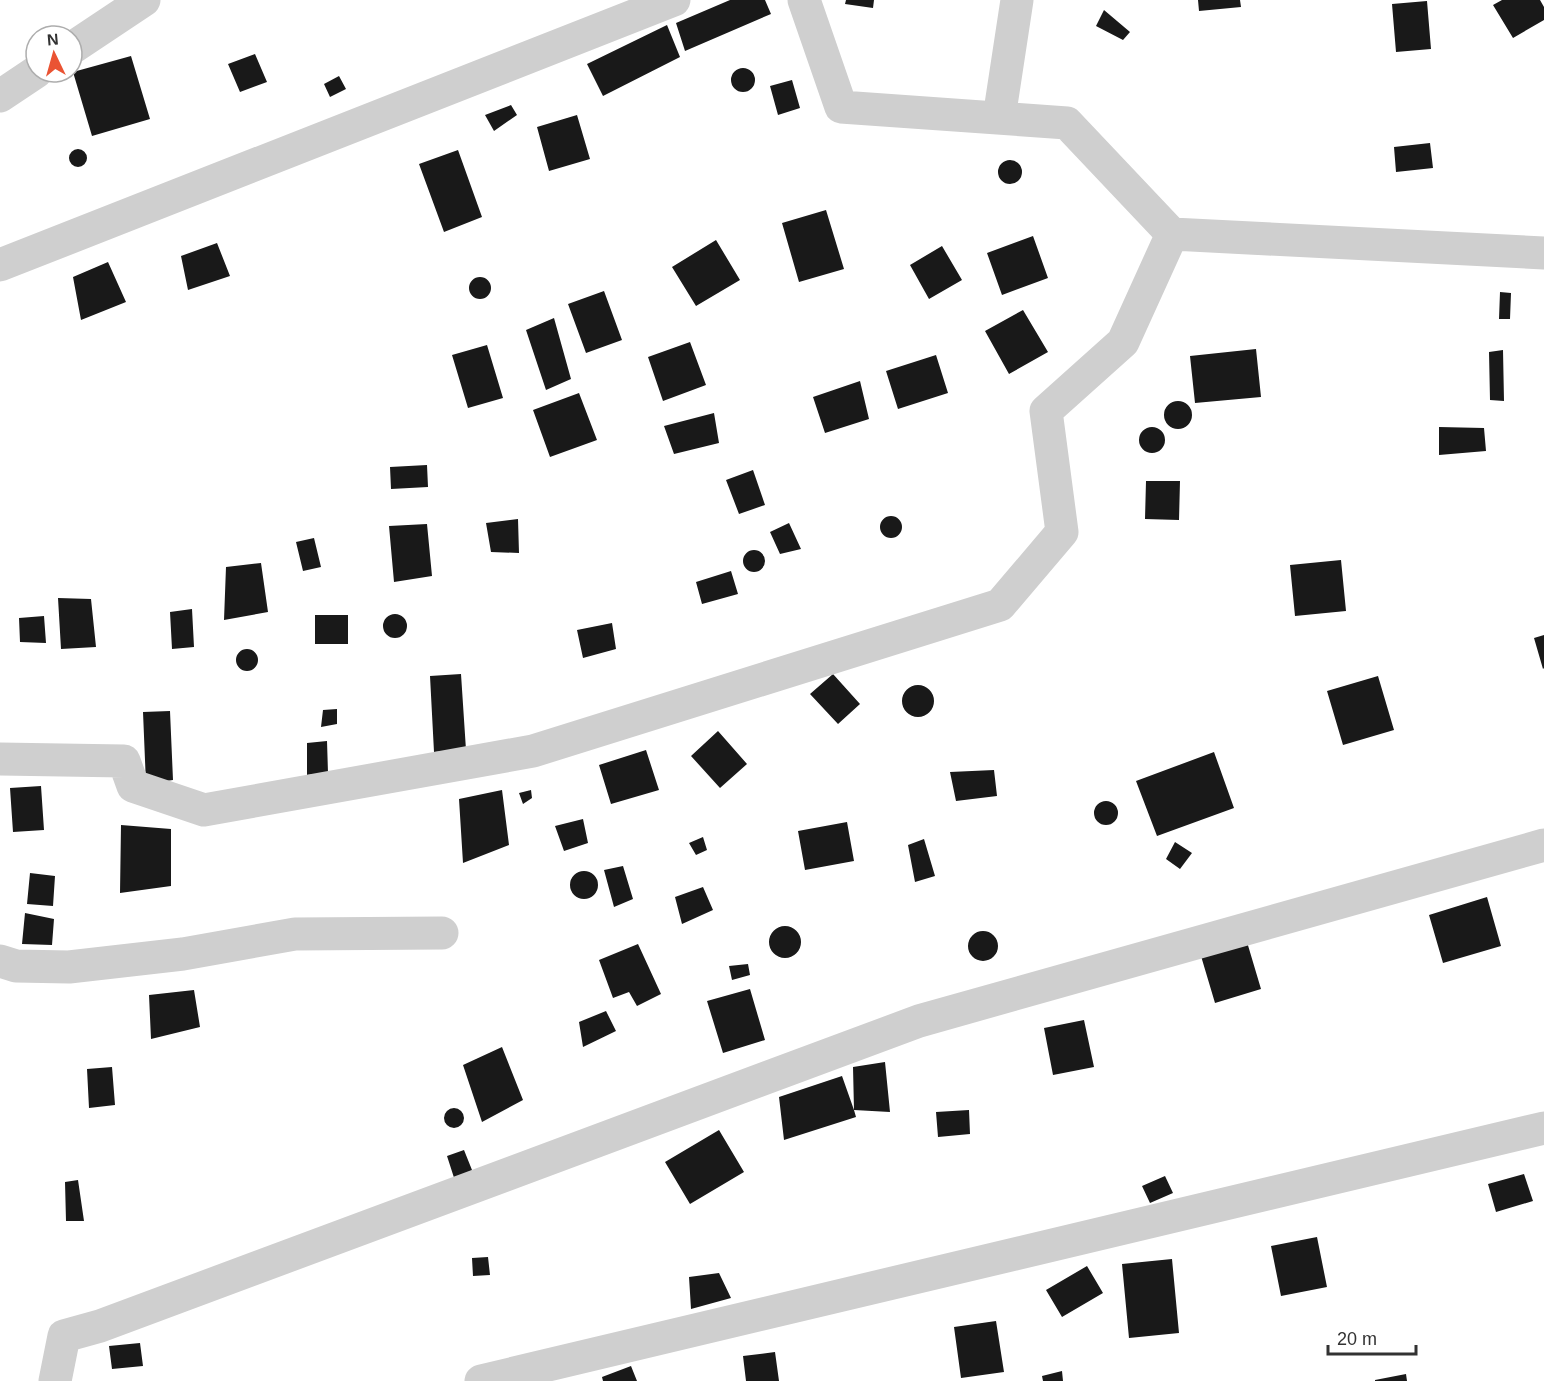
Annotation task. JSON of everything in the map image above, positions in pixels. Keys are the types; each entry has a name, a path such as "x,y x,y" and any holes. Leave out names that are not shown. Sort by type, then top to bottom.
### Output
{"street":[{"path":"84,40 144,0"},
{"path":"0,265 675,0"},
{"path":"804,0 841,107 1067,123 1172,234 1544,253"},
{"path":"999,118 1017,0"},
{"path":"0,96 24,80"},
{"path":"0,759 124,761 133,786 204,810 533,751 1000,605 1062,532 1046,411 1123,342 1172,234"},
{"path":"56,1381 63,1336 111,1322 920,1021 1544,845"},
{"path":"0,961 16,966 69,967 183,954 295,934 442,933"},
{"path":"481,1381 1544,1128"}],"building":[{"path":"730,0 765,0 771,14 685,51 676,23"},
{"path":"846,0 874,0 873,8 845,4"},
{"path":"1198,0 1240,0 1241,7 1199,11"},
{"path":"1502,0 1540,0 1544,7 1544,20 1513,38 1493,5"},
{"path":"1427,1 1431,49 1396,52 1392,4"},
{"path":"1104,10 1130,32 1123,40 1096,26"},
{"path":"667,25 680,57 603,96 587,64"},
{"path":"255,54 267,82 240,92 228,64"},
{"path":"131,56 150,119 92,136 77,84 84,84 84,69"},
{"path":"743,68 751,72 755,80 751,88 743,92 735,88 731,80 735,72"},
{"path":"339,76 346,89 330,97 324,84"},
{"path":"792,80 800,108 778,115 770,86"},
{"path":"511,105 517,115 494,131 485,115"},
{"path":"577,115 590,159 549,171 537,127"},
{"path":"1430,143 1433,168 1396,172 1394,147"},
{"path":"78,149 84,152 87,158 84,164 78,167 72,164 69,158 72,152"},
{"path":"458,150 482,217 444,232 419,164"},
{"path":"1010,160 1019,163 1022,172 1019,181 1010,184 1001,181 998,172 1001,163"},
{"path":"826,210 844,269 799,282 782,223"},
{"path":"1033,236 1048,278 1002,295 987,253"},
{"path":"716,240 740,280 696,306 672,267"},
{"path":"217,243 230,276 188,290 181,256"},
{"path":"942,246 962,280 929,299 910,265"},
{"path":"108,262 126,302 81,320 73,277"},
{"path":"480,277 488,280 491,288 488,296 480,299 472,296 469,288 472,280"},
{"path":"604,291 622,340 586,353 568,304"},
{"path":"1500,292 1511,293 1510,319 1499,319"},
{"path":"1023,310 1048,352 1009,374 985,331"},
{"path":"554,318 571,379 546,390 526,330"},
{"path":"690,342 706,385 663,401 648,357"},
{"path":"487,345 503,398 468,408 452,355"},
{"path":"1256,349 1261,397 1195,403 1190,356"},
{"path":"1503,350 1504,401 1490,400 1489,352"},
{"path":"936,355 948,393 898,409 886,371"},
{"path":"860,381 869,419 825,433 813,397"},
{"path":"579,393 597,440 550,457 533,410"},
{"path":"1178,401 1188,405 1192,415 1188,425 1178,429 1168,425 1164,415 1168,405"},
{"path":"714,413 719,443 674,454 664,426"},
{"path":"1152,427 1161,431 1165,440 1161,449 1152,453 1143,449 1139,440 1143,431"},
{"path":"1439,427 1484,428 1486,451 1439,455"},
{"path":"427,465 428,487 391,489 390,467"},
{"path":"753,470 765,505 739,514 726,480"},
{"path":"1146,481 1180,481 1179,520 1145,519"},
{"path":"887,516 895,516 902,523 902,531 895,538 887,538 880,531 880,523"},
{"path":"518,519 519,553 491,552 486,523"},
{"path":"789,523 801,549 780,554 770,532"},
{"path":"427,524 432,576 394,582 389,526"},
{"path":"314,538 321,567 303,571 296,542"},
{"path":"754,550 762,553 765,561 762,569 754,572 746,569 743,561 746,553"},
{"path":"1341,560 1346,611 1295,616 1290,565"},
{"path":"261,563 268,612 224,620 226,567"},
{"path":"731,571 738,594 702,604 696,582"},
{"path":"58,598 91,599 96,647 61,649"},
{"path":"192,609 194,647 172,649 170,612"},
{"path":"395,614 404,617 407,626 404,635 395,638 386,635 383,626 386,617"},
{"path":"315,615 348,615 348,644 315,644"},
{"path":"44,616 46,643 20,642 19,618"},
{"path":"612,623 616,649 583,658 577,630"},
{"path":"1544,635 1544,668 1543,669 1534,638"},
{"path":"243,649 251,649 258,656 258,664 251,671 243,671 236,664 236,656"},
{"path":"461,674 466,750 434,752 430,676"},
{"path":"833,674 860,704 838,724 810,694"},
{"path":"1378,676 1394,730 1343,745 1327,691"},
{"path":"918,685 929,690 934,701 929,712 918,717 907,712 902,701 907,690"},
{"path":"337,709 337,724 321,727 323,710"},
{"path":"170,711 173,780 146,784 143,712"},
{"path":"718,731 747,764 720,788 691,756"},
{"path":"327,741 328,773 307,775 307,743"},
{"path":"646,750 659,790 611,804 599,765"},
{"path":"1214,752 1234,808 1157,836 1136,781"},
{"path":"994,770 997,796 956,801 950,772"},
{"path":"41,786 44,830 13,832 10,788"},
{"path":"502,790 509,845 463,863 459,799"},
{"path":"531,790 532,798 523,804 519,793"},
{"path":"1106,801 1115,804 1118,813 1115,822 1106,825 1097,822 1094,813 1097,804"},
{"path":"583,819 588,843 564,851 555,826"},
{"path":"847,822 854,861 805,870 798,831"},
{"path":"121,825 171,829 171,886 120,893"},
{"path":"703,837 707,850 696,855 689,843"},
{"path":"924,839 935,876 915,882 908,845"},
{"path":"1175,842 1192,853 1180,869 1166,859"},
{"path":"623,866 633,899 614,907 604,870"},
{"path":"584,871 594,875 598,885 594,895 584,899 574,895 570,885 574,875"},
{"path":"30,873 55,876 53,906 27,904"},
{"path":"703,887 713,910 682,924 675,897"},
{"path":"1487,897 1501,946 1443,963 1429,915"},
{"path":"25,913 54,919 52,945 22,944"},
{"path":"785,926 796,931 801,942 796,953 785,958 774,953 769,942 774,931"},
{"path":"983,931 994,935 998,946 994,957 983,961 972,957 968,946 972,935"},
{"path":"1247,942 1261,989 1215,1003 1201,956"},
{"path":"638,944 661,994 637,1006 629,992 613,998 599,960"},
{"path":"748,964 750,975 732,980 729,966"},
{"path":"750,989 765,1040 723,1053 707,1001"},
{"path":"194,990 200,1027 151,1039 149,995"},
{"path":"606,1011 616,1031 583,1047 579,1022"},
{"path":"1084,1020 1094,1067 1053,1075 1044,1028"},
{"path":"502,1047 523,1100 482,1122 463,1065"},
{"path":"885,1062 890,1112 854,1110 853,1067"},
{"path":"112,1067 115,1105 89,1108 87,1069"},
{"path":"842,1076 856,1117 784,1140 779,1097"},
{"path":"454,1108 461,1111 464,1118 461,1125 454,1128 447,1125 444,1118 447,1111"},
{"path":"969,1110 970,1134 938,1137 936,1112"},
{"path":"719,1130 744,1172 690,1204 665,1162"},
{"path":"464,1150 478,1185 457,1187 447,1156"},
{"path":"1524,1174 1533,1201 1496,1212 1488,1184"},
{"path":"1165,1176 1173,1193 1150,1203 1142,1186"},
{"path":"78,1180 84,1221 66,1221 65,1182"},
{"path":"1317,1237 1327,1287 1281,1296 1271,1246"},
{"path":"488,1257 490,1275 473,1276 472,1258"},
{"path":"1172,1259 1179,1333 1129,1338 1122,1264"},
{"path":"1087,1266 1103,1293 1062,1317 1046,1290"},
{"path":"719,1273 731,1298 691,1309 689,1277"},
{"path":"996,1321 1004,1372 961,1378 954,1327"},
{"path":"140,1343 143,1366 112,1369 109,1346"},
{"path":"775,1352 779,1381 746,1381 743,1356"},
{"path":"631,1366 637,1381 603,1381 602,1377"},
{"path":"1062,1371 1063,1381 1043,1381 1042,1376"},
{"path":"1406,1374 1407,1381 1375,1381 1375,1380"}]}
